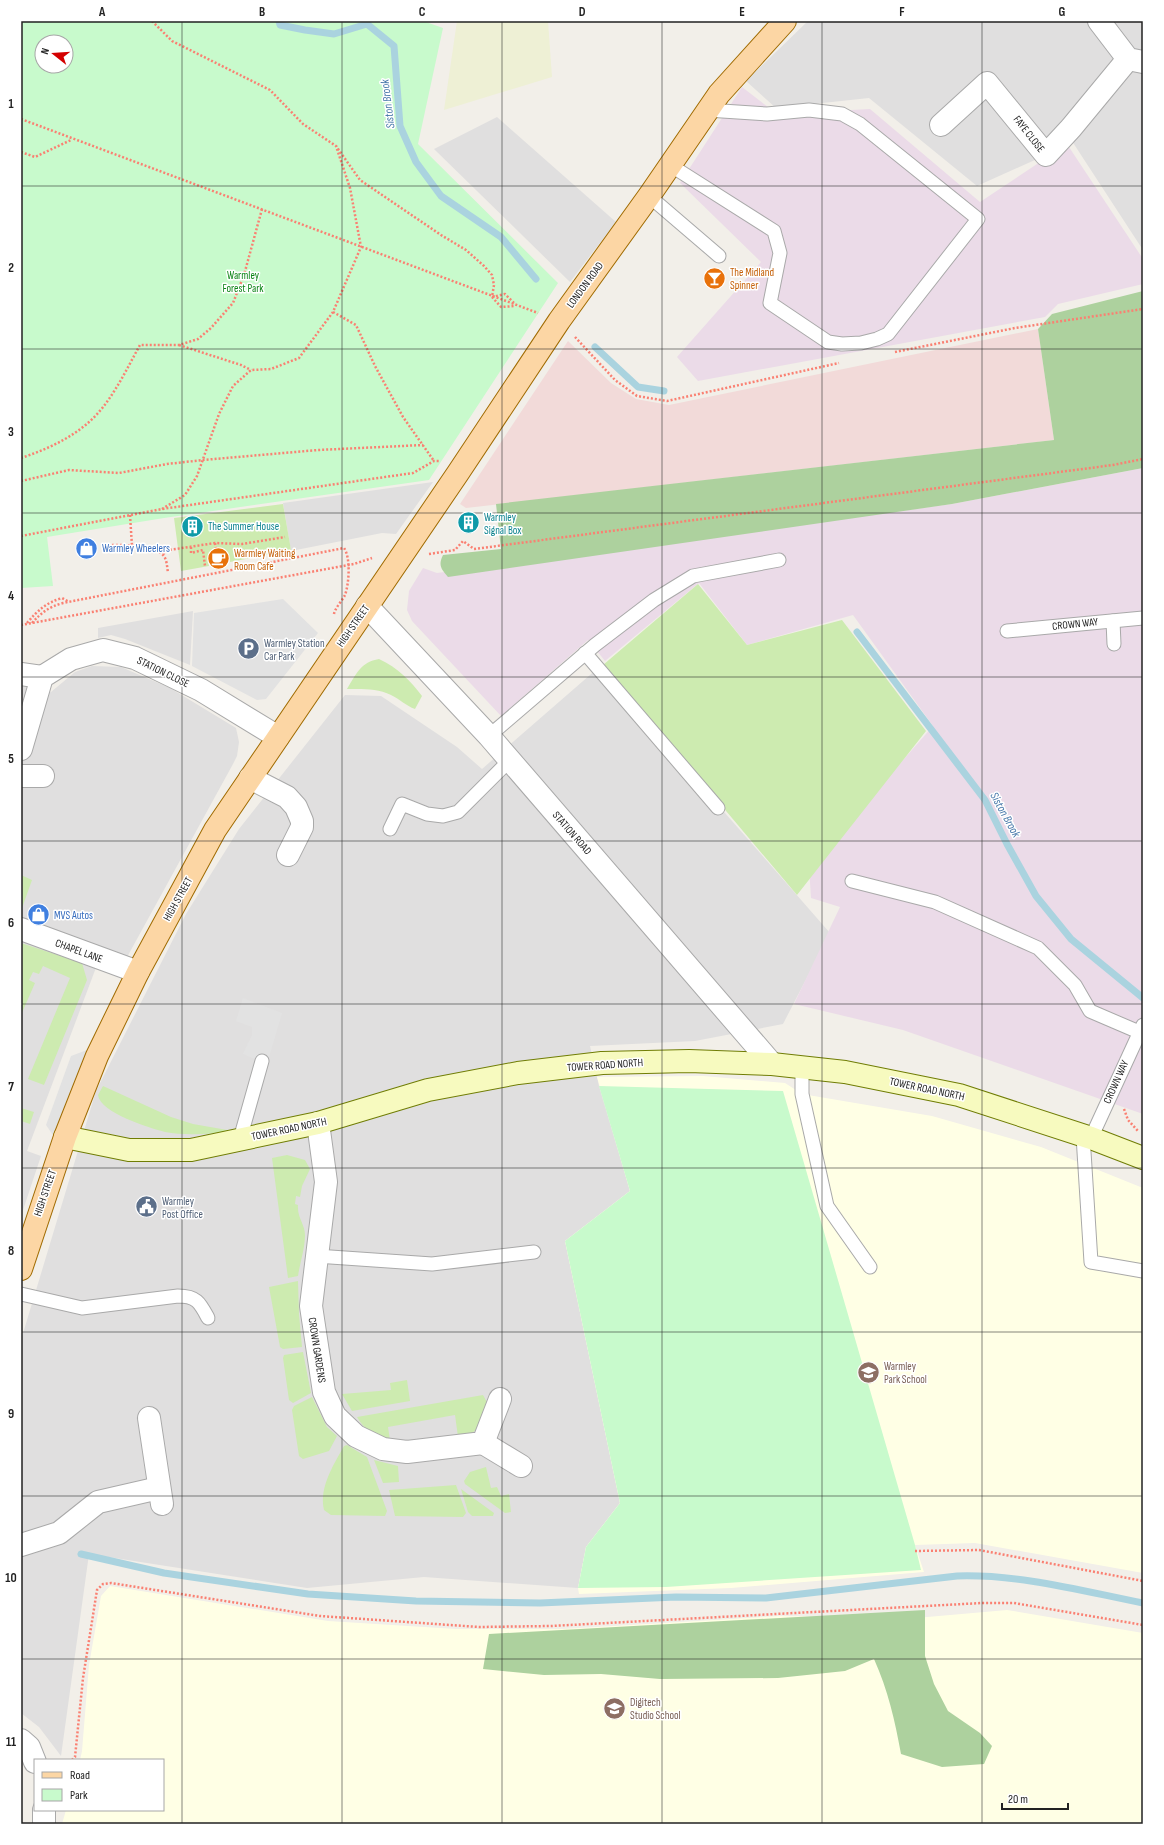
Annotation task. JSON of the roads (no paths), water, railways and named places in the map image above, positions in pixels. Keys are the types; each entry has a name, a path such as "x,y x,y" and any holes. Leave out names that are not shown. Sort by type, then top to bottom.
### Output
{"main road":[{"name":"LONDON ROAD","path":"398,560 458,473 559,320 649,196 707,110 719,94 785,21"},
{"name":"HIGH STREET","path":"21,1269 26,1234 97,1056 138,972 215,830 398,560"}],"street":[{"path":"1099,21 1135,61"},
{"name":"FAYE CLOSE","path":"941,125 987,83 1046,156 1135,61"},
{"name":"STATION ROAD","path":"367,606 489,736 772,1064"},
{"name":"STATION CLOSE","path":"21,748 31,675 71,659 102,650 135,658 201,690 278,737"},
{"path":"21,776 43,776"},
{"path":"250,778 288,796 296,807 302,821 302,828 288,855"},
{"name":"CHAPEL LANE","path":"21,929 138,972"},
{"name":"TOWER ROAD NORTH","path":"65,1137 129,1150 191,1150 318,1123 428,1090 518,1073 602,1063 689,1061 772,1064 845,1072 960,1095 1087,1137 1143,1158"},
{"name":"CROWN GARDENS","path":"318,1123 326,1182 311,1306 324,1392 335,1416 356,1436 383,1449 407,1452 483,1443"},
{"path":"500,1399 483,1443 521,1466"},
{"path":"21,1545 59,1533 98,1502 160,1496 149,1418"},
{"path":"21,1740 29,1747 34,1760"},
{"path":"44,1811 44,1824"}],"lane":[{"path":"670,165 774,231 780,254 770,303 828,342 842,344 861,343 888,334 978,219 860,124 842,114 809,110 768,114 707,110"},
{"path":"649,196 719,256"},
{"path":"489,736 586,653 654,600 692,576 779,560"},
{"name":"CROWN WAY","path":"1007,631 1143,618"},
{"path":"1113,621 1114,644"},
{"path":"586,653 718,808"},
{"path":"390,829 402,804 428,814 443,816 458,812 510,760"},
{"path":"852,881 935,902 1038,948 1075,985 1090,1011 1139,1032"},
{"name":"CROWN WAY","path":"1087,1137 1139,1032"},
{"path":"240,1139 262,1062"},
{"path":"802,1067 802,1094 827,1206 870,1266"},
{"path":"1087,1137 1091,1262 1143,1271"},
{"path":"316,1256 432,1264 534,1252"},
{"path":"21,1294 82,1308 178,1296 190,1296 200,1303 208,1318"}],"waterway":[{"name":"Siston Brook","path":"279,21 280,25 334,34 367,24 394,46 400,126 416,162 441,196 501,237 536,279"},
{"name":"Siston Brook","path":"595,347 638,387 664,391"},
{"name":"Siston Brook","path":"857,632 985,800 1007,844 1036,896 1071,939 1143,998"},
{"path":"81,1554 164,1573 308,1594 416,1601 540,1603 676,1597 766,1598 957,1576 981,1576 1027,1580 1143,1603"}],"place":[{"name":"The Midland Spinner","path":"714,278"},
{"name":"Warmley Signal Box","path":"469,523"},
{"name":"The Summer House","path":"193,526"},
{"name":"Warmley Wheelers","path":"87,548"},
{"name":"Warmley Waiting Room Cafe","path":"219,559"},
{"name":"Warmley Station Car Park","path":"249,649"},
{"name":"MVS Autos","path":"39,915"},
{"name":"Warmley Post Office","path":"146,1207"},
{"name":"Warmley Park School","path":"868,1372"},
{"name":"Digitech Studio School","path":"614,1708"}],"park label":[{"name":"Warmley Forest Park","path":"243,281"}]}
